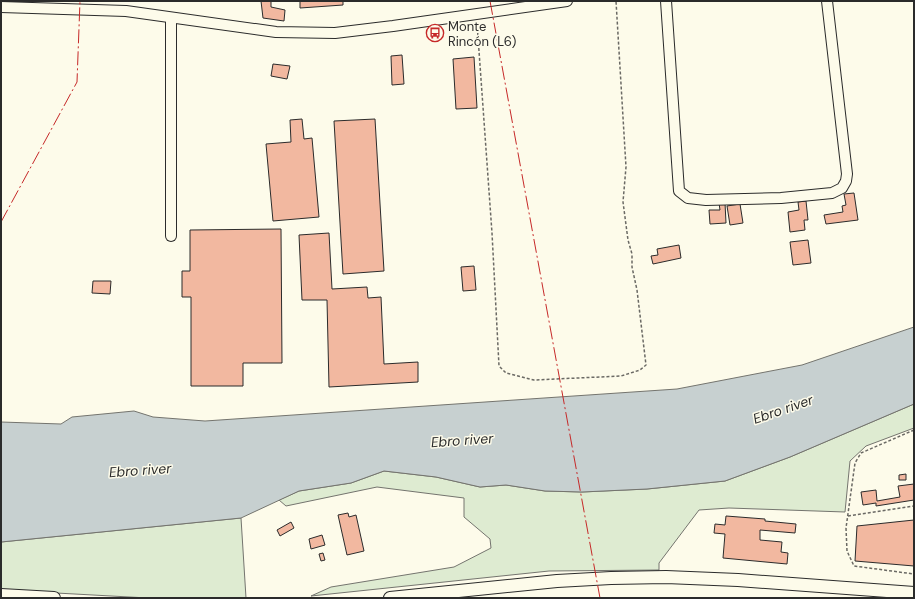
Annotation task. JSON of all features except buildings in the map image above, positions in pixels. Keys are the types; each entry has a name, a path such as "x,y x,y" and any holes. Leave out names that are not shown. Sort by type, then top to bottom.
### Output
{"main road":[{"path":"390,598 557,581 666,577 738,580 914,593"},
{"path":"1,595 54,598"}],"street":[{"path":"1,7 126,11 276,32 335,33 476,15 567,1"},
{"path":"666,1 679,191 688,198 706,200 781,198 832,193 842,188 846,181 847,174 827,1"},
{"path":"171,18 171,236"}],"path":[{"path":"476,15 492,226 499,366 506,373 534,380 621,376 640,370 646,365 632,267 632,254 623,202 626,167 616,1"},
{"path":"914,430 861,453 856,463 846,528 847,551 854,566 914,574"},
{"path":"848,516 914,506"}],"green space":[{"path":"914,404 914,428 866,446 850,461 845,512 729,508 699,510 659,563 659,570 549,571 311,596 331,587 454,567 491,548 490,539 464,517 464,498 377,487 286,506 279,500 299,491 351,483 384,471 436,477 480,487 506,485 545,491 582,492 647,489 725,481 790,457"},
{"path":"241,518 246,598 148,598 1,590 1,542"}],"water":[{"name":"Ebro river","path":"914,327 914,404 790,457 725,481 647,489 582,492 545,491 506,485 480,487 436,477 384,471 351,483 299,491 241,518 1,542 1,422 61,424 72,417 134,411 153,417 205,421 677,389 802,365"}],"power":[{"path":"1,222 77,82 80,1"},
{"path":"490,1 600,598"}],"place":[{"name":"Monte Rincón (L6)","path":"435,33"}]}
